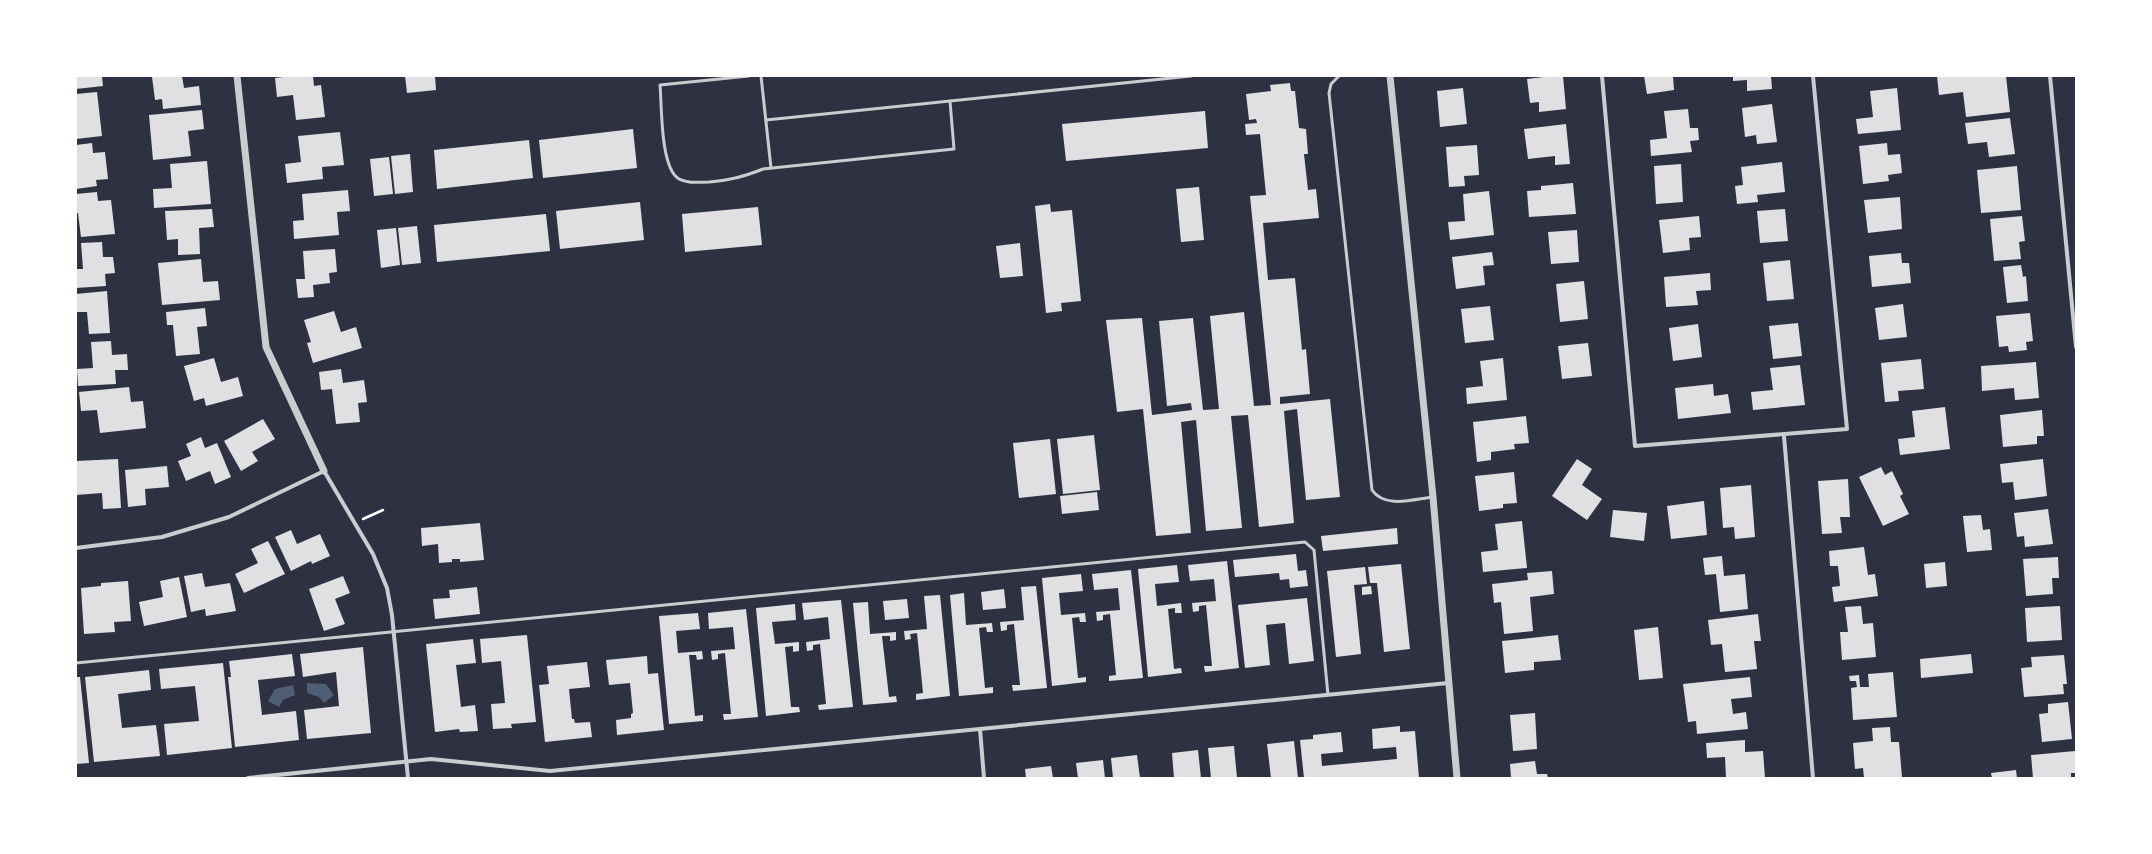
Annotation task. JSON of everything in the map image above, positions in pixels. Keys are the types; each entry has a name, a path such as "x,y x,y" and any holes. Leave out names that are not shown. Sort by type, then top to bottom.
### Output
{"street":[{"path":"237,76 266,347 324,471 355,523 383,576 389,597 394,633 408,778"},
{"path":"1390,76 1433,497 1457,778"},
{"path":"1602,76 1635,446 1784,436 1847,429 1813,76"},
{"path":"2050,76 2076,348"},
{"path":"1784,436 1813,778"},
{"path":"76,548 162,537 229,517 324,471"},
{"path":"248,778 431,759 550,771 1448,683"},
{"path":"980,729 984,778"}],"lane":[{"path":"749,76 660,85 666,158 673,173 678,178 686,182 697,183 727,180 740,178 763,169 954,149 950,101"},
{"path":"761,76 771,168"},
{"path":"766,120 1192,76"},
{"path":"1339,76 1331,84 1329,93 1372,490 1376,496 1386,501 1433,497"},
{"path":"76,663 394,633 1304,542 1314,550 1328,695"}],"path":[{"path":"355,523 383,510"}],"water":[{"path":"307,683 326,684 334,695 324,703 319,697 307,693"},
{"path":"293,685 295,695 283,700 279,707 268,701 275,689"}],"building":[{"path":"76,76 102,76 103,86 76,89"},
{"path":"182,76 184,88 199,86 201,105 163,109 162,99 155,100 152,77"},
{"path":"313,76 314,86 321,85 325,117 296,120 293,95 277,97 275,78"},
{"path":"405,76 435,76 436,90 407,93"},
{"path":"1563,76 1566,109 1539,112 1539,102 1530,103 1527,79"},
{"path":"1644,76 1673,76 1674,90 1647,94"},
{"path":"1733,76 1771,76 1772,89 1747,91 1747,80 1733,81"},
{"path":"1937,76 2006,76 2010,112 1966,117 1963,92 1939,95"},
{"path":"1290,83 1291,91 1295,91 1299,128 1306,129 1308,154 1304,154 1308,190 1316,189 1319,218 1263,223 1268,280 1295,278 1302,350 1306,349 1310,394 1280,397 1280,404 1330,399 1340,497 1306,500 1297,409 1284,411 1294,523 1259,527 1248,415 1231,416 1242,528 1206,531 1196,420 1181,422 1191,533 1156,536 1143,409 1117,412 1106,320 1142,318 1152,415 1192,410 1191,403 1167,406 1159,321 1193,318 1203,410 1219,409 1210,316 1244,312 1254,406 1271,405 1250,196 1266,195 1260,134 1246,135 1245,124 1257,123 1256,119 1249,120 1246,94 1271,91 1270,85"},
{"path":"1463,88 1467,124 1440,127 1437,91"},
{"path":"1897,88 1901,130 1858,134 1856,119 1873,117 1870,91"},
{"path":"97,92 102,136 76,139 76,94"},
{"path":"1772,104 1777,142 1757,144 1756,135 1745,137 1742,108"},
{"path":"1688,109 1690,128 1698,128 1699,140 1690,141 1692,152 1651,156 1650,140 1667,138 1664,111"},
{"path":"202,110 204,129 188,131 191,156 153,160 149,115"},
{"path":"1205,111 1208,148 1066,161 1062,124"},
{"path":"2010,118 2015,154 1989,157 1987,142 1968,144 1965,123"},
{"path":"1566,124 1570,164 1555,165 1555,156 1528,159 1524,129"},
{"path":"633,129 637,168 543,178 539,140"},
{"path":"340,132 344,165 322,167 323,179 287,183 285,164 301,162 298,136"},
{"path":"529,140 533,178 437,189 434,150"},
{"path":"92,143 93,153 105,152 108,179 96,180 97,186 76,189 76,145"},
{"path":"1887,143 1888,155 1900,154 1902,173 1888,175 1889,181 1863,184 1859,146"},
{"path":"1477,145 1479,175 1464,176 1465,186 1449,187 1446,147"},
{"path":"410,154 413,192 395,194 391,156"},
{"path":"389,157 393,194 374,196 370,159"},
{"path":"207,161 211,204 154,208 153,189 172,188 170,164"},
{"path":"1782,162 1785,192 1757,195 1758,202 1737,204 1735,186 1743,185 1741,167"},
{"path":"1681,164 1683,202 1656,204 1654,166"},
{"path":"2017,166 2021,210 1981,213 1977,170"},
{"path":"1573,183 1576,214 1529,217 1527,191 1541,190 1541,186"},
{"path":"1199,187 1204,240 1181,242 1176,189"},
{"path":"348,190 350,211 337,212 339,235 294,239 293,221 304,220 302,194"},
{"path":"1489,191 1494,235 1450,240 1448,222 1465,221 1463,194"},
{"path":"97,192 98,201 111,200 115,234 81,237 78,213 76,213 76,194"},
{"path":"1900,197 1902,229 1868,233 1864,200"},
{"path":"640,202 644,240 560,249 556,211"},
{"path":"1050,204 1051,212 1072,210 1081,301 1061,303 1062,311 1046,313 1035,206"},
{"path":"758,207 762,245 685,252 682,214"},
{"path":"212,209 214,227 199,228 200,254 178,255 178,239 167,240 165,211"},
{"path":"1785,209 1788,241 1760,243 1757,211"},
{"path":"546,214 550,251 437,262 434,225"},
{"path":"1699,216 1701,237 1689,238 1690,250 1663,253 1659,220"},
{"path":"2022,216 2025,241 2019,242 2021,259 1994,261 1990,219"},
{"path":"417,226 421,263 402,265 398,228"},
{"path":"396,228 400,265 381,268 377,230"},
{"path":"1577,230 1579,262 1551,264 1548,232"},
{"path":"102,242 103,257 113,257 115,273 105,274 106,286 76,288 76,269 83,269 81,243"},
{"path":"1020,243 1023,276 1000,278 996,246"},
{"path":"335,249 337,272 329,273 330,283 313,285 314,297 298,298 296,279 305,279 303,251"},
{"path":"1492,252 1494,265 1483,266 1485,285 1456,289 1452,257"},
{"path":"1901,253 1902,263 1909,263 1911,283 1872,287 1869,256"},
{"path":"201,259 203,282 218,281 220,300 162,305 158,263"},
{"path":"1790,260 1794,299 1767,301 1763,263"},
{"path":"2021,265 2023,277 2026,276 2028,301 2007,303 2003,267"},
{"path":"1710,273 1711,290 1696,291 1698,305 1666,307 1664,277"},
{"path":"1584,281 1588,319 1560,322 1556,284"},
{"path":"107,291 110,333 89,334 87,312 76,312 76,294"},
{"path":"1903,304 1907,337 1879,340 1875,308"},
{"path":"1490,306 1494,340 1465,343 1461,309"},
{"path":"205,308 207,326 197,327 200,354 176,356 173,325 167,325 166,312"},
{"path":"334,311 341,332 356,327 362,348 313,363 307,343 311,342 304,320"},
{"path":"2030,313 2033,341 2026,342 2027,350 2009,352 2008,346 1999,347 1996,316"},
{"path":"1798,323 1802,356 1773,359 1769,326"},
{"path":"1698,324 1702,357 1673,361 1669,328"},
{"path":"111,341 112,355 127,354 128,370 115,370 116,384 78,386 77,369 93,368 91,342"},
{"path":"1588,343 1592,376 1562,379 1558,346"},
{"path":"214,358 221,382 238,377 243,396 206,406 204,398 194,401 184,366"},
{"path":"1503,358 1507,400 1467,404 1466,388 1483,386 1480,361"},
{"path":"1921,359 1924,389 1898,391 1899,401 1885,402 1881,363"},
{"path":"2036,362 2039,398 2015,400 2014,388 1982,391 1981,366"},
{"path":"1800,365 1805,405 1753,410 1751,392 1773,390 1770,368"},
{"path":"341,369 343,383 364,380 367,402 358,403 360,422 336,424 332,389 321,390 319,372"},
{"path":"1713,384 1714,396 1728,394 1731,413 1678,419 1675,388"},
{"path":"129,387 131,402 143,401 146,428 100,433 97,410 81,411 79,392"},
{"path":"1945,407 1950,449 1900,455 1898,439 1915,437 1912,411"},
{"path":"2042,410 2044,436 2037,436 2037,444 2003,447 2000,415"},
{"path":"1526,416 1529,443 1514,444 1515,449 1491,452 1491,460 1477,462 1473,422"},
{"path":"263,419 275,439 252,452 258,461 241,471 224,441"},
{"path":"1094,435 1100,490 1063,494 1057,439"},
{"path":"201,437 205,448 217,443 231,477 215,484 210,471 186,481 178,461 191,456 186,444"},
{"path":"1050,439 1056,494 1019,498 1013,443"},
{"path":"118,459 121,508 103,509 102,493 76,495 76,461"},
{"path":"1577,459 1592,469 1582,485 1602,499 1587,520 1552,496"},
{"path":"2043,459 2047,496 2015,500 2013,482 2002,483 2000,464"},
{"path":"167,466 169,487 145,489 146,505 128,507 125,470"},
{"path":"1881,467 1885,475 1892,471 1903,494 1900,496 1909,514 1883,526 1859,477"},
{"path":"1514,472 1517,503 1503,504 1503,508 1479,511 1475,476"},
{"path":"1848,479 1850,517 1840,517 1842,533 1822,534 1818,481"},
{"path":"1751,485 1755,537 1735,539 1734,527 1723,528 1720,488"},
{"path":"1097,492 1099,510 1062,514 1060,496"},
{"path":"1704,501 1707,535 1671,539 1667,506"},
{"path":"2048,509 2053,544 2025,547 2024,536 2017,537 2014,513"},
{"path":"1613,510 1647,513 1644,541 1610,537"},
{"path":"1981,515 1983,530 1990,529 1992,550 1967,552 1963,516"},
{"path":"1522,521 1527,568 1483,572 1481,552 1498,550 1495,524"},
{"path":"480,523 484,560 460,562 460,559 452,559 452,562 439,563 438,544 422,546 421,528"},
{"path":"1397,528 1398,544 1323,551 1321,536"},
{"path":"291,530 297,544 320,534 330,556 312,564 311,561 291,571 275,537"},
{"path":"268,541 285,574 244,593 235,574 258,563 251,549"},
{"path":"1864,547 1868,575 1875,574 1878,596 1834,602 1832,587 1840,586 1838,566 1830,566 1829,551"},
{"path":"1296,554 1298,571 1306,570 1308,586 1290,588 1289,579 1280,580 1279,573 1235,577 1233,560"},
{"path":"1722,556 1724,576 1745,574 1748,609 1720,612 1716,574 1705,575 1703,558"},
{"path":"2058,557 2059,578 2052,578 2053,594 2026,596 2023,559"},
{"path":"1227,561 1239,668 1205,672 1204,666 1212,666 1206,605 1199,606 1199,611 1193,612 1192,603 1216,601 1214,579 1190,581 1188,565"},
{"path":"1945,562 1947,586 1926,588 1924,564"},
{"path":"1401,564 1410,649 1384,652 1377,583 1370,583 1368,567"},
{"path":"1177,565 1179,582 1155,584 1157,606 1181,603 1182,613 1175,613 1175,608 1168,609 1174,669 1181,668 1182,673 1148,677 1138,569"},
{"path":"1365,567 1367,584 1354,585 1361,654 1336,657 1327,571"},
{"path":"1131,570 1143,678 1109,681 1109,676 1116,675 1110,614 1103,615 1103,620 1097,621 1096,612 1120,610 1118,588 1094,590 1092,574"},
{"path":"1552,571 1554,594 1530,597 1533,631 1504,634 1501,602 1494,603 1492,584 1528,580 1527,573"},
{"path":"202,573 205,587 230,583 236,611 206,616 205,609 191,612 184,576"},
{"path":"1081,574 1083,591 1059,593 1061,615 1085,613 1086,622 1080,622 1079,617 1072,618 1078,678 1086,677 1086,682 1052,686 1042,578"},
{"path":"343,576 350,593 335,599 345,624 324,631 309,589"},
{"path":"179,577 187,617 144,626 139,602 163,597 160,581"},
{"path":"128,581 131,621 114,622 115,632 84,634 81,588 101,586 101,583"},
{"path":"1036,586 1047,688 1013,691 1012,685 1020,685 1014,624 1007,625 1007,630 1001,631 1000,622 1024,620 1021,587"},
{"path":"1371,586 1372,594 1362,595 1362,587"},
{"path":"477,587 480,614 435,619 433,599 450,598 449,590"},
{"path":"1004,589 1006,608 983,610 981,592"},
{"path":"964,593 966,625 992,623 993,632 987,632 986,627 979,628 985,688 993,687 993,693 959,696 950,595"},
{"path":"940,595 950,696 916,700 916,694 923,693 917,633 910,634 911,639 905,640 904,631 927,629 924,596"},
{"path":"1307,598 1314,661 1289,664 1285,623 1266,625 1270,665 1245,668 1238,605"},
{"path":"907,599 909,618 885,620 883,601"},
{"path":"841,600 853,707 819,710 818,705 826,704 820,644 813,645 813,650 807,651 806,642 830,639 828,617 804,620 802,603"},
{"path":"868,602 870,634 896,632 896,640 890,641 890,636 882,636 889,697 896,696 897,702 863,705 853,603"},
{"path":"795,604 796,620 772,622 775,644 799,642 799,651 793,652 793,646 785,647 791,707 799,707 800,712 766,716 756,608"},
{"path":"1861,606 1863,624 1873,623 1876,657 1842,660 1840,632 1848,632 1845,607"},
{"path":"2060,606 2062,640 2027,642 2025,608"},
{"path":"746,609 758,717 724,720 723,714 731,714 725,653 718,654 718,659 712,660 711,651 735,649 733,627 709,629 708,613"},
{"path":"698,613 700,629 676,631 678,653 702,651 703,659 697,660 696,655 689,655 695,716 703,715 703,721 669,724 659,616"},
{"path":"1758,614 1761,641 1754,641 1757,669 1725,672 1722,644 1711,645 1708,620"},
{"path":"1658,627 1663,678 1639,680 1634,630"},
{"path":"527,635 536,722 511,724 512,728 493,729 491,704 505,703 501,661 482,663 480,639"},
{"path":"1558,635 1561,660 1534,662 1534,670 1505,673 1502,641"},
{"path":"473,639 476,663 456,665 461,707 475,705 478,731 460,732 459,729 435,732 426,644"},
{"path":"363,647 371,733 307,739 304,710 339,706 336,672 303,677 300,654"},
{"path":"292,654 295,676 258,680 262,715 296,711 299,740 235,747 228,677 231,677 229,661"},
{"path":"1971,654 1973,673 1921,678 1920,659"},
{"path":"2064,655 2067,684 2063,684 2064,694 2024,697 2021,668 2032,667 2031,657"},
{"path":"647,656 648,674 658,673 664,730 617,735 616,720 631,718 631,714 633,713 630,683 609,685 606,660"},
{"path":"587,662 590,687 569,689 572,719 574,719 575,723 590,722 592,737 545,742 539,685 549,684 547,666"},
{"path":"223,663 232,748 167,755 164,724 199,721 195,686 161,689 159,669"},
{"path":"149,670 151,690 118,694 122,728 156,725 160,756 94,762 85,677"},
{"path":"1893,672 1897,717 1853,720 1851,688 1857,687 1856,681 1850,681 1849,676 1859,675 1860,687 1869,687 1868,674"},
{"path":"76,677 80,677 89,763 76,764"},
{"path":"1750,677 1752,697 1731,699 1733,714 1746,712 1748,729 1697,734 1696,721 1688,722 1683,684"},
{"path":"2068,702 2072,739 2042,742 2039,714 2048,713 2048,704"},
{"path":"1535,713 1537,749 1513,751 1510,715"},
{"path":"1400,726 1400,732 1415,731 1419,778 1304,778 1300,740 1313,739 1313,735 1341,732 1343,752 1321,754 1322,766 1397,759 1396,747 1373,749 1372,729"},
{"path":"1890,727 1891,742 1899,742 1902,777 1864,778 1863,768 1855,769 1853,743 1873,741 1872,728"},
{"path":"1745,740 1745,752 1763,751 1765,778 1726,778 1725,757 1707,758 1706,743"},
{"path":"1294,741 1298,778 1271,778 1267,744"},
{"path":"1234,746 1237,778 1211,778 1208,748"},
{"path":"1198,750 1201,778 1174,778 1172,753"},
{"path":"2075,751 2076,773 2071,773 2071,778 2033,778 2031,755"},
{"path":"1137,755 1140,778 1113,778 1111,758"},
{"path":"1103,760 1105,778 1078,778 1076,763"},
{"path":"1535,761 1537,774 1547,774 1548,778 1511,778 1510,764"},
{"path":"1051,766 1053,778 1026,778 1025,769"},
{"path":"2016,770 2017,778 1992,778 1991,773"}]}
